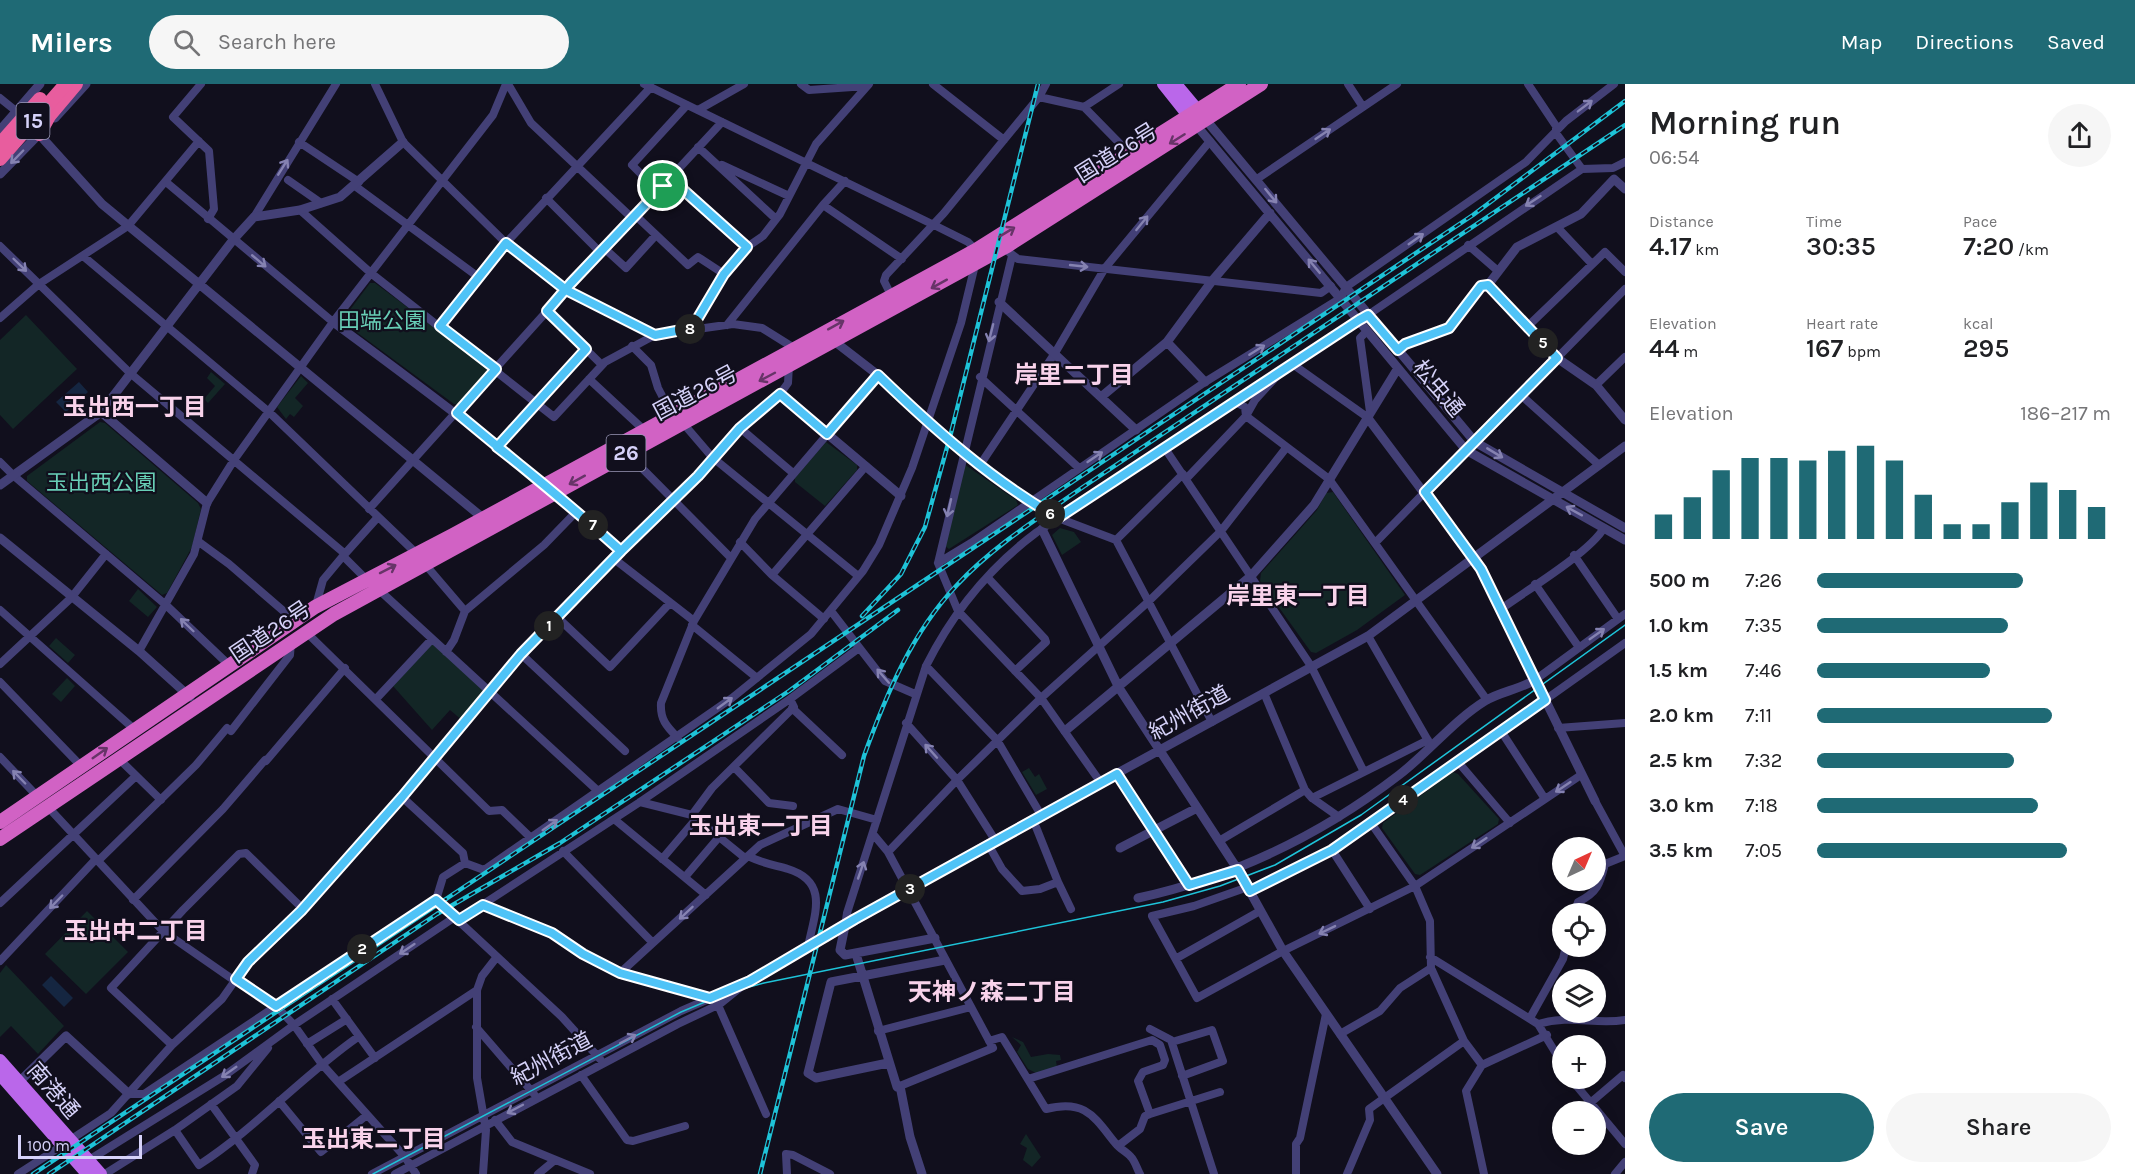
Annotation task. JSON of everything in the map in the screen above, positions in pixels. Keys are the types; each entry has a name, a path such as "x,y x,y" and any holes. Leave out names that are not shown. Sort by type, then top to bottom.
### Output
{"highway":[{"name":"15","path":"0,144 54,84"},
{"name":"15","path":"0,159 66,84"},
{"path":"39,134 49,116 76,84"},
{"name":"国道26号","path":"421,559 483,518 627,453 677,419 794,348 891,295 976,257 1009,251 1198,118 1239,84"},
{"name":"国道26号","path":"0,822 315,607 372,584 421,559 550,488 644,430 677,419 834,341 976,257 1130,154 1261,84"},
{"name":"国道26号","path":"0,839 306,632 372,584"}],"main road":[{"path":"1163,84 1198,118"},
{"path":"1176,84 1198,118"},
{"name":"南港通","path":"0,1060 66,1142 82,1169 103,1174"},
{"name":"南港通","path":"0,1075 66,1142"}],"street":[{"path":"0,130 40,84"},
{"path":"0,174 86,84"},
{"path":"201,84 173,117 209,151 214,209 208,219"},
{"path":"0,485 101,412 233,240 254,217 336,84"},
{"path":"375,84 403,142 440,181 506,243 566,290 655,335"},
{"path":"507,84 531,123 633,217 688,265 698,257 724,274"},
{"path":"139,651 199,542 207,503 234,460 333,322 493,115 507,84"},
{"path":"699,110 744,84"},
{"path":"801,84 809,90 867,85"},
{"path":"933,84 1004,140"},
{"path":"891,295 884,281 886,274 934,225 1039,97 1046,84"},
{"path":"1084,107 1119,84"},
{"path":"1348,84 1363,107"},
{"path":"1257,179 1397,84"},
{"path":"1528,84 1556,126 1556,134 1582,169"},
{"path":"938,563 971,543 1204,382 1341,298 1346,287 1526,162 1556,134 1566,121 1614,84"},
{"path":"692,328 724,274 747,247 763,237 776,219 816,144 867,85"},
{"path":"440,326 477,276 647,86 968,242 976,257 961,322 901,496 879,545 864,571 857,575 831,611 811,634 758,678 678,738 484,870 465,863"},
{"path":"1039,97 1084,107 1130,154"},
{"path":"0,98 39,134 88,191 128,226 483,518"},
{"path":"658,190 632,165 687,105"},
{"name":"松虫通","path":"1198,118 1210,141 1466,450 1625,540"},
{"name":"松虫通","path":"1198,118 1257,179 1475,442 1562,493 1623,523"},
{"path":"369,509 602,250 722,122"},
{"path":"0,318 39,284 128,226 199,141"},
{"path":"980,465 1055,353 1105,268 1210,141"},
{"path":"299,142 477,276"},
{"path":"254,217 300,210 340,197 403,142"},
{"path":"698,147 776,219"},
{"path":"715,162 789,196"},
{"path":"934,939 856,954 845,955 840,950 847,913 915,694 941,634 958,611 1010,554 1058,518 1233,401 1368,315 1582,169 1613,168 1625,162"},
{"path":"1613,168 1614,179 1625,189"},
{"path":"670,178 747,247"},
{"path":"1398,350 1405,344 1449,328 1481,286 1488,285 1517,247 1558,228 1581,214 1614,179"},
{"path":"288,180 321,203"},
{"path":"166,182 333,322 457,413 550,488 621,551"},
{"path":"728,325 823,205 845,182"},
{"path":"546,198 602,250 626,268 656,235"},
{"path":"823,205 902,259"},
{"path":"300,210 372,274 496,369 554,417 602,365 655,335 692,328 728,325 762,328 794,348"},
{"path":"1101,397 1167,342 1212,281 1269,213"},
{"path":"1558,228 1592,264"},
{"path":"1468,245 1498,272"},
{"path":"0,246 130,373 343,555 598,791"},
{"path":"1101,783 1041,698 958,611 938,563 1009,251 1105,268 1321,293 1331,286"},
{"path":"1527,327 1605,252 1625,272"},
{"path":"83,256 269,412 421,559 465,611"},
{"path":"1488,285 1557,358 1596,385 1625,420"},
{"path":"1375,543 1625,289"},
{"path":"999,302 1136,430"},
{"path":"547,311 602,365"},
{"path":"1367,331 1360,338 1369,415"},
{"path":"834,341 878,375 926,422 963,453 1029,502 1058,518 1116,540 1212,722"},
{"path":"1167,342 1204,382"},
{"path":"632,346 651,365 658,388 677,419 712,457 857,575"},
{"path":"497,447 586,349"},
{"path":"1596,385 1625,357"},
{"path":"18,1174 111,1113 172,1046 222,999 248,962 303,909 402,797 521,654 613,558 674,499 740,428 780,394 788,383 789,365"},
{"path":"1287,366 1369,415 1474,558 1581,775 1595,801 1622,841 1625,856 1605,864 1600,886 1594,894 1578,903"},
{"path":"1116,540 1246,416 1254,400 1287,366"},
{"path":"1065,731 1251,576 1314,505 1398,368"},
{"path":"678,738 666,727 660,716 660,703 693,623 730,557 768,503 878,375"},
{"path":"980,377 1079,468"},
{"path":"589,379 644,430"},
{"path":"780,394 901,496"},
{"path":"1522,396 1599,465"},
{"path":"1233,401 1245,407 1246,416 1329,479 1487,700"},
{"path":"101,412 207,503"},
{"path":"740,428 793,473"},
{"name":"紀州街道","path":"395,1174 602,1063 717,1005 750,981 992,842 1368,636 1625,446"},
{"path":"1164,447 1311,666 1364,772"},
{"path":"888,852 997,740 1148,602 1221,531 1286,447"},
{"path":"627,453 730,557"},
{"path":"0,462 166,605 229,665"},
{"path":"772,575 866,466"},
{"path":"446,652 454,640 465,611 544,545 577,511"},
{"path":"315,607 323,580 378,517"},
{"path":"1501,609 1574,555 1599,535 1604,528"},
{"path":"1042,529 1119,688 1238,870 1283,951 1437,1174"},
{"path":"0,538 139,651 198,705"},
{"path":"199,542 229,564 295,621"},
{"path":"740,542 772,575 824,619"},
{"path":"0,664 71,598 106,554"},
{"path":"1138,898 1238,870 1286,847 1339,817 1401,774 1429,743 1487,700 1519,690 1535,680 1621,616 1574,555"},
{"path":"613,558 758,678"},
{"path":"988,578 1046,642 1015,671"},
{"path":"1535,584 1578,646"},
{"path":"558,617 610,667 670,603"},
{"path":"0,609 134,729"},
{"path":"831,611 885,681 915,694"},
{"path":"306,632 345,668 433,759 489,811 502,810 531,838"},
{"path":"1368,636 1429,743"},
{"path":"376,699 432,639"},
{"path":"0,961 3,951 161,800 229,730 291,655 291,642"},
{"path":"1581,775 1415,886 1283,951 1197,998 1152,916 1249,889 1332,850 1625,643"},
{"path":"82,1169 225,1076 332,999 457,919 483,905 640,802 790,699 859,648"},
{"path":"521,654 625,751"},
{"path":"926,666 997,740 1041,815"},
{"path":"134,900 223,809 345,668"},
{"path":"0,682 81,766"},
{"path":"1264,693 1305,790 1312,798 1339,817"},
{"path":"790,699 792,708 818,729 842,755"},
{"path":"662,859 734,767 792,708"},
{"path":"906,723 957,780 992,842 1002,869 1022,891 1040,889 1058,882"},
{"path":"1558,728 1625,723"},
{"path":"1501,731 1545,799"},
{"path":"1312,798 1429,743"},
{"path":"0,757 163,931 276,1006 294,1025 321,1063 405,1156 416,1174"},
{"path":"119,759 161,800"},
{"path":"1458,762 1510,823"},
{"path":"734,767 769,803 793,806"},
{"path":"1117,774 1189,885"},
{"path":"0,903 136,776"},
{"path":"1219,841 1305,790"},
{"path":"402,797 463,853 465,863"},
{"path":"640,802 694,817 746,857 788,869 804,877 818,899 808,947"},
{"path":"1120,848 1197,808"},
{"path":"620,973 760,845 838,809 877,820"},
{"path":"614,819 706,895"},
{"path":"1371,823 1415,886 1430,921 1431,968 1464,1041 1482,1065"},
{"path":"1036,827 1071,909"},
{"path":"856,954 888,1064 897,1087 993,1048 888,852 873,834"},
{"path":"685,877 719,837"},
{"path":"1332,850 1370,909"},
{"path":"563,851 653,943"},
{"path":"172,1046 111,988 163,931 239,854 246,853 303,909"},
{"path":"20,1082 66,1036 129,1094 144,1094 436,900 443,877 465,863"},
{"path":"436,900 562,1017 598,1055 602,1063"},
{"path":"483,905 552,933 583,954 620,973 710,998"},
{"path":"1177,958 1260,911"},
{"path":"1430,957 1530,1018 1538,1024 1552,1044"},
{"path":"1530,1018 1563,957"},
{"path":"483,1174 484,1114 477,1078 477,990 482,976 496,958"},
{"path":"888,1064 816,1078 808,1072 831,982 945,960"},
{"path":"1340,1034 1380,1011 1400,988 1431,968"},
{"name":"紀州街道","path":"372,1174 598,1055 710,998 750,981"},
{"path":"338,1082 477,990"},
{"path":"332,999 375,1058"},
{"path":"717,1005 766,1114"},
{"path":"878,1031 971,1007"},
{"path":"1296,1174 1296,1144 1300,1138 1326,1014"},
{"path":"1538,1024 1558,1018 1606,1023 1625,1020"},
{"path":"307,1044 347,1019"},
{"path":"476,1027 537,1098"},
{"path":"1150,1029 1163,1034 1172,1042 1214,1174"},
{"path":"1172,1042 1212,1030 1223,1061 1182,1076"},
{"path":"1484,1174 1466,1091 1482,1065 1547,1035"},
{"path":"175,1130 199,1165 236,1141 321,1063 358,1037"},
{"path":"989,1041 1002,1037 1046,1109 1060,1105 1075,1106 1088,1112 1102,1123 1118,1146 1131,1157 1140,1174"},
{"path":"103,1174 175,1130 237,1086 274,1040"},
{"path":"1028,1079 1152,1040 1160,1045 1165,1060 1163,1065 1143,1072 1138,1082 1150,1114"},
{"path":"1347,1174 1370,1120 1369,1109 1464,1041"},
{"path":"580,1075 627,1140 633,1141 685,1126"},
{"path":"1593,1101 1623,1075 1625,1078"},
{"path":"900,1086 910,1137 922,1174"},
{"path":"1118,1146 1140,1129 1145,1116 1220,1092"},
{"path":"279,1101 321,1152 367,1115"},
{"path":"211,1104 255,1165 252,1174"},
{"path":"495,1120 512,1142 577,1172 590,1174"},
{"path":"1606,1123 1625,1144"},
{"path":"787,1174 786,1154 793,1155 830,1174"},
{"path":"538,1174 555,1160"},
{"path":"1615,1174 1625,1162"}],"green space":[{"name":"田端公園","path":"370,283 375,283 486,366 487,372 459,404 454,404 344,323 343,319"},
{"path":"26,315 77,369 13,429 0,415 0,340"},
{"path":"211,372 225,384 208,403 204,399 215,386 207,378"},
{"path":"301,376 308,383 295,398 303,406 294,417 290,414 286,419 277,407"},
{"name":"玉出西公園","path":"100,422 105,423 198,503 201,509 192,547 167,593 162,595 27,481 27,476"},
{"path":"826,442 857,465 857,470 825,506 795,482 795,478"},
{"path":"964,464 1016,500 1018,505 949,549 945,546"},
{"path":"1333,492 1405,595 1357,630 1316,653 1311,652 1260,581 1261,573 1317,510 1326,493"},
{"path":"1060,528 1074,532 1081,542 1062,555 1052,535"},
{"path":"138,589 157,607 148,617 129,601"},
{"path":"56,638 75,655 68,663 49,646"},
{"path":"433,643 486,694 463,721 450,710 432,730 393,686"},
{"path":"67,678 75,686 61,702 52,694"},
{"path":"1029,768 1035,777 1039,774 1047,789 1036,795 1022,772"},
{"path":"1453,772 1458,774 1499,819 1498,824 1420,875 1415,874 1382,828 1383,823"},
{"path":"87,911 128,952 86,994 45,954"},
{"path":"6,965 64,1026 38,1054 11,1026 0,1037 0,973"},
{"path":"1012,1037 1023,1042 1031,1057 1048,1054 1060,1055 1061,1060 1056,1061 1057,1067 1036,1073 1028,1069 1017,1052 1021,1045"},
{"path":"1026,1134 1041,1157 1032,1167 1023,1160 1027,1148 1020,1144"}],"water":[{"path":"79,382 88,392 66,412 56,402"},
{"path":"51,976 73,998 64,1007 42,985"}],"tram line":[{"path":"373,1174 681,1012 724,994 764,983 1163,902 1220,886 1275,865 1361,815 1625,625"}],"railway":[{"path":"862,616 901,574 925,527 951,433 1038,84"},
{"path":"33,1174 1473,215 1625,101"},
{"path":"760,1174 864,756 881,710 902,665 941,603 986,557 1034,521 1625,125"},
{"path":"49,1174 437,914 560,843 789,691 898,610"}],"district":[{"name":"岸里二丁目","path":"1074,375"},
{"name":"玉出西一丁目","path":"135,407"},
{"name":"岸里東一丁目","path":"1298,596"},
{"name":"玉出東一丁目","path":"761,826"},
{"name":"玉出中二丁目","path":"136,931"},
{"name":"天神ノ森二丁目","path":"992,992"},
{"name":"玉出東二丁目","path":"374,1139"}],"route":[{"path":"663,186 571,283 566,290 547,311 586,349 497,447 545,483 554,492 621,551 521,654 402,797 301,911 248,962 236,979 276,1006 436,900 459,920 483,905 552,933 583,954 620,973 710,998 750,981 855,919 1117,774 1189,885 1238,870 1250,891 1332,850 1545,700 1481,569 1425,492 1557,358 1488,285 1481,286 1449,328 1405,344 1398,350 1368,315 1058,518 1029,502 963,453 926,422 878,375 827,434 780,394 740,428 712,457 698,476 621,551 545,483 538,478 497,447 457,413 496,369 440,326 477,276 506,243 566,290 655,335 692,328 724,274 747,247 670,178 663,186"}]}
